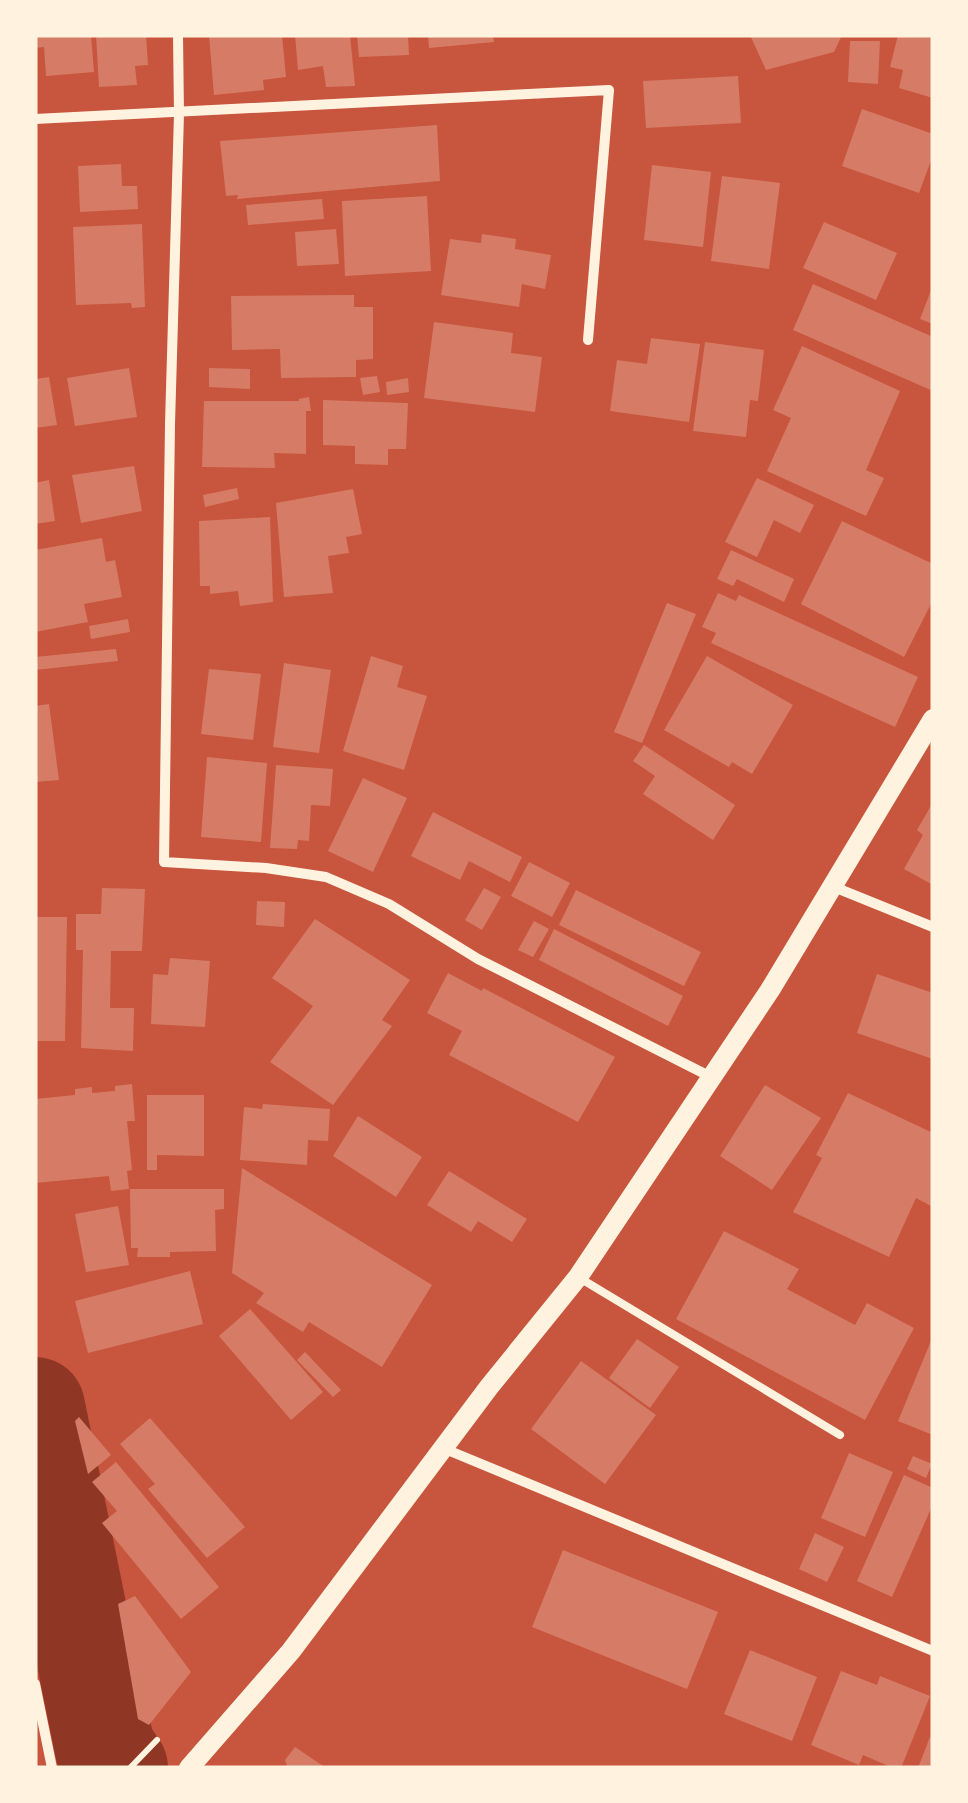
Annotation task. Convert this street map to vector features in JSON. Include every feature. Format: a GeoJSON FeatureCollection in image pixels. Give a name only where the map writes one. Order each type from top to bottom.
{"type":"FeatureCollection","features":[{"type":"Feature","properties":{"kind":"main road"},"geometry":{"type":"LineString","coordinates":[[189,1768],[291,1651],[489,1386],[578,1277],[834,888],[933,718]]}},
{"type":"Feature","properties":{"kind":"street"},"geometry":{"type":"LineString","coordinates":[[178,35],[164,862],[266,868],[326,877],[389,904],[478,959],[712,1077]]}},
{"type":"Feature","properties":{"kind":"street"},"geometry":{"type":"LineString","coordinates":[[35,119],[609,90],[588,340]]}},
{"type":"Feature","properties":{"kind":"street"},"geometry":{"type":"LineString","coordinates":[[834,888],[933,927]]}},
{"type":"Feature","properties":{"kind":"street"},"geometry":{"type":"LineString","coordinates":[[445,1449],[933,1651]]}},
{"type":"Feature","properties":{"kind":"street"},"geometry":{"type":"LineString","coordinates":[[35,1684],[52,1768]]}},
{"type":"Feature","properties":{"kind":"lane"},"geometry":{"type":"LineString","coordinates":[[578,1277],[840,1434]]}},
{"type":"Feature","properties":{"kind":"path"},"geometry":{"type":"LineString","coordinates":[[130,1768],[140,1758]]}},
{"type":"Feature","properties":{"kind":"building"},"geometry":{"type":"Polygon","coordinates":[[[35,35],[91,35],[94,72],[46,76],[44,47],[35,48],[35,35]]]}},
{"type":"Feature","properties":{"kind":"building"},"geometry":{"type":"Polygon","coordinates":[[[96,35],[146,35],[148,65],[135,66],[137,85],[99,87],[96,35]]]}},
{"type":"Feature","properties":{"kind":"building"},"geometry":{"type":"Polygon","coordinates":[[[209,35],[282,35],[286,77],[263,80],[264,90],[214,95],[209,35]]]}},
{"type":"Feature","properties":{"kind":"building"},"geometry":{"type":"Polygon","coordinates":[[[295,35],[350,35],[355,86],[326,87],[323,66],[298,70],[295,35]]]}},
{"type":"Feature","properties":{"kind":"building"},"geometry":{"type":"Polygon","coordinates":[[[357,35],[408,35],[409,55],[359,57],[357,35]]]}},
{"type":"Feature","properties":{"kind":"building"},"geometry":{"type":"Polygon","coordinates":[[[428,35],[493,35],[494,42],[429,48],[428,35]]]}},
{"type":"Feature","properties":{"kind":"building"},"geometry":{"type":"Polygon","coordinates":[[[750,35],[842,35],[834,52],[766,70],[750,35]]]}},
{"type":"Feature","properties":{"kind":"building"},"geometry":{"type":"Polygon","coordinates":[[[898,35],[933,35],[933,98],[899,88],[903,70],[890,67],[898,35]]]}},
{"type":"Feature","properties":{"kind":"building"},"geometry":{"type":"Polygon","coordinates":[[[850,41],[880,41],[878,84],[848,82],[850,41]]]}},
{"type":"Feature","properties":{"kind":"building"},"geometry":{"type":"Polygon","coordinates":[[[738,76],[741,123],[646,128],[643,81],[738,76]]]}},
{"type":"Feature","properties":{"kind":"building"},"geometry":{"type":"Polygon","coordinates":[[[862,109],[933,134],[933,155],[919,193],[842,166],[862,109]]]}},
{"type":"Feature","properties":{"kind":"building"},"geometry":{"type":"Polygon","coordinates":[[[437,125],[440,181],[237,199],[238,195],[226,196],[220,141],[437,125]]]}},
{"type":"Feature","properties":{"kind":"building"},"geometry":{"type":"Polygon","coordinates":[[[121,164],[122,186],[137,186],[138,209],[80,212],[78,166],[121,164]]]}},
{"type":"Feature","properties":{"kind":"building"},"geometry":{"type":"Polygon","coordinates":[[[652,165],[711,172],[703,247],[644,240],[652,165]]]}},
{"type":"Feature","properties":{"kind":"building"},"geometry":{"type":"Polygon","coordinates":[[[722,176],[780,183],[769,269],[711,261],[722,176]]]}},
{"type":"Feature","properties":{"kind":"building"},"geometry":{"type":"Polygon","coordinates":[[[427,196],[431,271],[345,276],[342,201],[427,196]]]}},
{"type":"Feature","properties":{"kind":"building"},"geometry":{"type":"Polygon","coordinates":[[[322,199],[324,219],[248,225],[246,205],[322,199]]]}},
{"type":"Feature","properties":{"kind":"building"},"geometry":{"type":"Polygon","coordinates":[[[824,222],[897,253],[876,300],[803,268],[824,222]]]}},
{"type":"Feature","properties":{"kind":"building"},"geometry":{"type":"Polygon","coordinates":[[[142,224],[145,307],[132,308],[131,303],[76,305],[73,227],[142,224]]]}},
{"type":"Feature","properties":{"kind":"building"},"geometry":{"type":"Polygon","coordinates":[[[336,229],[339,264],[297,266],[295,232],[336,229]]]}},
{"type":"Feature","properties":{"kind":"building"},"geometry":{"type":"Polygon","coordinates":[[[482,234],[516,239],[515,249],[551,255],[545,289],[522,284],[519,307],[441,295],[450,239],[481,243],[482,234]]]}},
{"type":"Feature","properties":{"kind":"building"},"geometry":{"type":"Polygon","coordinates":[[[813,284],[933,337],[933,391],[793,330],[813,284]]]}},
{"type":"Feature","properties":{"kind":"building"},"geometry":{"type":"Polygon","coordinates":[[[933,285],[933,324],[920,319],[933,285]]]}},
{"type":"Feature","properties":{"kind":"building"},"geometry":{"type":"Polygon","coordinates":[[[354,295],[354,307],[373,307],[373,359],[356,360],[356,377],[281,378],[280,349],[232,350],[231,296],[354,295]]]}},
{"type":"Feature","properties":{"kind":"building"},"geometry":{"type":"Polygon","coordinates":[[[434,322],[513,333],[511,353],[542,357],[535,412],[424,398],[434,322]]]}},
{"type":"Feature","properties":{"kind":"building"},"geometry":{"type":"Polygon","coordinates":[[[651,338],[700,344],[689,422],[610,411],[617,360],[647,364],[651,338]]]}},
{"type":"Feature","properties":{"kind":"building"},"geometry":{"type":"Polygon","coordinates":[[[705,342],[764,350],[758,401],[750,400],[746,437],[693,431],[705,342]]]}},
{"type":"Feature","properties":{"kind":"building"},"geometry":{"type":"Polygon","coordinates":[[[802,346],[900,391],[866,470],[884,478],[866,516],[767,471],[791,418],[773,410],[802,346]]]}},
{"type":"Feature","properties":{"kind":"building"},"geometry":{"type":"Polygon","coordinates":[[[129,368],[137,417],[75,426],[67,378],[129,368]]]}},
{"type":"Feature","properties":{"kind":"building"},"geometry":{"type":"Polygon","coordinates":[[[209,368],[250,369],[250,389],[209,387],[209,368]]]}},
{"type":"Feature","properties":{"kind":"building"},"geometry":{"type":"Polygon","coordinates":[[[377,376],[380,392],[363,395],[360,378],[377,376]]]}},
{"type":"Feature","properties":{"kind":"building"},"geometry":{"type":"Polygon","coordinates":[[[49,377],[57,425],[35,428],[35,379],[49,377]]]}},
{"type":"Feature","properties":{"kind":"building"},"geometry":{"type":"Polygon","coordinates":[[[408,378],[409,392],[387,395],[386,382],[408,378]]]}},
{"type":"Feature","properties":{"kind":"building"},"geometry":{"type":"Polygon","coordinates":[[[309,397],[306,454],[274,453],[275,468],[202,467],[204,401],[299,401],[309,397]]]}},
{"type":"Feature","properties":{"kind":"building"},"geometry":{"type":"Polygon","coordinates":[[[323,400],[408,403],[406,449],[388,449],[388,465],[355,464],[355,446],[323,445],[323,400]]]}},
{"type":"Feature","properties":{"kind":"building"},"geometry":{"type":"Polygon","coordinates":[[[134,466],[142,511],[81,523],[72,475],[134,466]]]}},
{"type":"Feature","properties":{"kind":"building"},"geometry":{"type":"Polygon","coordinates":[[[757,478],[814,505],[800,533],[774,520],[757,557],[725,542],[757,478]]]}},
{"type":"Feature","properties":{"kind":"building"},"geometry":{"type":"Polygon","coordinates":[[[49,480],[55,521],[35,524],[35,483],[49,480]]]}},
{"type":"Feature","properties":{"kind":"building"},"geometry":{"type":"Polygon","coordinates":[[[237,488],[239,499],[205,507],[203,495],[237,488]]]}},
{"type":"Feature","properties":{"kind":"building"},"geometry":{"type":"Polygon","coordinates":[[[353,489],[362,534],[346,537],[349,553],[328,556],[333,593],[284,597],[276,503],[353,489]]]}},
{"type":"Feature","properties":{"kind":"building"},"geometry":{"type":"Polygon","coordinates":[[[270,517],[273,602],[240,606],[238,591],[210,594],[210,586],[200,586],[199,521],[270,517]]]}},
{"type":"Feature","properties":{"kind":"building"},"geometry":{"type":"Polygon","coordinates":[[[842,521],[933,564],[933,600],[904,657],[801,604],[842,521]]]}},
{"type":"Feature","properties":{"kind":"building"},"geometry":{"type":"Polygon","coordinates":[[[102,538],[106,562],[115,560],[122,597],[84,604],[88,622],[35,632],[35,550],[102,538]]]}},
{"type":"Feature","properties":{"kind":"building"},"geometry":{"type":"Polygon","coordinates":[[[731,550],[794,579],[784,602],[737,579],[733,586],[717,579],[731,550]]]}},
{"type":"Feature","properties":{"kind":"building"},"geometry":{"type":"Polygon","coordinates":[[[718,593],[736,601],[739,595],[918,677],[895,727],[711,643],[716,633],[702,627],[718,593]]]}},
{"type":"Feature","properties":{"kind":"building"},"geometry":{"type":"Polygon","coordinates":[[[667,603],[696,614],[642,743],[614,732],[667,603]]]}},
{"type":"Feature","properties":{"kind":"building"},"geometry":{"type":"Polygon","coordinates":[[[128,619],[130,632],[91,639],[89,626],[128,619]]]}},
{"type":"Feature","properties":{"kind":"building"},"geometry":{"type":"Polygon","coordinates":[[[116,649],[118,661],[35,670],[35,657],[116,649]]]}},
{"type":"Feature","properties":{"kind":"building"},"geometry":{"type":"Polygon","coordinates":[[[371,656],[403,666],[397,687],[427,696],[404,770],[343,751],[371,656]]]}},
{"type":"Feature","properties":{"kind":"building"},"geometry":{"type":"Polygon","coordinates":[[[707,656],[793,705],[752,774],[732,762],[729,767],[664,730],[707,656]]]}},
{"type":"Feature","properties":{"kind":"building"},"geometry":{"type":"Polygon","coordinates":[[[284,663],[331,670],[319,753],[273,747],[284,663]]]}},
{"type":"Feature","properties":{"kind":"building"},"geometry":{"type":"Polygon","coordinates":[[[209,669],[261,674],[253,740],[201,734],[209,669]]]}},
{"type":"Feature","properties":{"kind":"building"},"geometry":{"type":"Polygon","coordinates":[[[49,704],[59,780],[35,782],[35,706],[49,704]]]}},
{"type":"Feature","properties":{"kind":"building"},"geometry":{"type":"Polygon","coordinates":[[[644,745],[735,805],[713,840],[643,794],[655,776],[633,761],[644,745]]]}},
{"type":"Feature","properties":{"kind":"building"},"geometry":{"type":"Polygon","coordinates":[[[207,757],[267,763],[261,842],[201,837],[207,757]]]}},
{"type":"Feature","properties":{"kind":"building"},"geometry":{"type":"Polygon","coordinates":[[[276,765],[333,769],[330,806],[311,805],[309,841],[298,840],[297,849],[270,848],[276,765]]]}},
{"type":"Feature","properties":{"kind":"building"},"geometry":{"type":"Polygon","coordinates":[[[363,778],[407,798],[373,872],[328,851],[363,778]]]}},
{"type":"Feature","properties":{"kind":"building"},"geometry":{"type":"Polygon","coordinates":[[[933,802],[933,885],[904,869],[923,835],[917,830],[933,802]]]}},
{"type":"Feature","properties":{"kind":"building"},"geometry":{"type":"Polygon","coordinates":[[[433,812],[522,857],[510,882],[469,861],[460,880],[411,856],[433,812]]]}},
{"type":"Feature","properties":{"kind":"building"},"geometry":{"type":"Polygon","coordinates":[[[529,862],[570,883],[552,917],[511,896],[529,862]]]}},
{"type":"Feature","properties":{"kind":"building"},"geometry":{"type":"Polygon","coordinates":[[[102,888],[145,889],[142,951],[111,951],[110,1008],[134,1008],[133,1051],[81,1048],[83,950],[76,950],[76,914],[101,914],[102,888]]]}},
{"type":"Feature","properties":{"kind":"building"},"geometry":{"type":"Polygon","coordinates":[[[484,888],[501,897],[482,930],[465,920],[484,888]]]}},
{"type":"Feature","properties":{"kind":"building"},"geometry":{"type":"Polygon","coordinates":[[[576,890],[701,952],[684,986],[559,925],[576,890]]]}},
{"type":"Feature","properties":{"kind":"building"},"geometry":{"type":"Polygon","coordinates":[[[257,901],[285,902],[284,927],[256,925],[257,901]]]}},
{"type":"Feature","properties":{"kind":"building"},"geometry":{"type":"Polygon","coordinates":[[[35,917],[67,917],[65,1041],[35,1041],[35,917]]]}},
{"type":"Feature","properties":{"kind":"building"},"geometry":{"type":"Polygon","coordinates":[[[315,919],[410,980],[382,1020],[392,1026],[333,1105],[270,1062],[313,1006],[272,978],[315,919]]]}},
{"type":"Feature","properties":{"kind":"building"},"geometry":{"type":"Polygon","coordinates":[[[534,921],[549,929],[533,957],[518,950],[534,921]]]}},
{"type":"Feature","properties":{"kind":"building"},"geometry":{"type":"Polygon","coordinates":[[[554,929],[683,996],[668,1026],[539,960],[554,929]]]}},
{"type":"Feature","properties":{"kind":"building"},"geometry":{"type":"Polygon","coordinates":[[[170,958],[210,961],[205,1027],[151,1024],[153,974],[168,975],[170,958]]]}},
{"type":"Feature","properties":{"kind":"building"},"geometry":{"type":"Polygon","coordinates":[[[448,973],[615,1057],[578,1122],[449,1055],[462,1031],[427,1013],[448,973]]]}},
{"type":"Feature","properties":{"kind":"building"},"geometry":{"type":"Polygon","coordinates":[[[877,974],[933,993],[933,1059],[857,1033],[877,974]]]}},
{"type":"Feature","properties":{"kind":"building"},"geometry":{"type":"Polygon","coordinates":[[[132,1084],[135,1121],[127,1121],[132,1170],[127,1171],[129,1189],[111,1191],[109,1176],[35,1183],[35,1099],[75,1095],[75,1089],[92,1087],[92,1093],[115,1091],[115,1086],[132,1084]]]}},
{"type":"Feature","properties":{"kind":"building"},"geometry":{"type":"Polygon","coordinates":[[[765,1085],[821,1118],[772,1190],[720,1156],[765,1085]]]}},
{"type":"Feature","properties":{"kind":"building"},"geometry":{"type":"Polygon","coordinates":[[[848,1093],[933,1133],[933,1203],[931,1206],[916,1198],[889,1257],[793,1212],[822,1158],[816,1155],[848,1093]]]}},
{"type":"Feature","properties":{"kind":"building"},"geometry":{"type":"Polygon","coordinates":[[[147,1095],[204,1095],[204,1156],[157,1155],[157,1170],[147,1170],[147,1095]]]}},
{"type":"Feature","properties":{"kind":"building"},"geometry":{"type":"Polygon","coordinates":[[[263,1104],[330,1109],[328,1141],[308,1140],[307,1165],[240,1160],[244,1107],[262,1109],[263,1104]]]}},
{"type":"Feature","properties":{"kind":"building"},"geometry":{"type":"Polygon","coordinates":[[[358,1116],[422,1157],[396,1197],[333,1156],[358,1116]]]}},
{"type":"Feature","properties":{"kind":"building"},"geometry":{"type":"Polygon","coordinates":[[[242,1168],[432,1285],[382,1367],[309,1322],[303,1332],[256,1303],[264,1293],[232,1273],[242,1168]]]}},
{"type":"Feature","properties":{"kind":"building"},"geometry":{"type":"Polygon","coordinates":[[[449,1171],[527,1219],[512,1242],[478,1221],[471,1232],[427,1205],[449,1171]]]}},
{"type":"Feature","properties":{"kind":"building"},"geometry":{"type":"Polygon","coordinates":[[[130,1189],[224,1189],[224,1209],[215,1210],[216,1251],[137,1257],[138,1248],[131,1248],[130,1189]]]}},
{"type":"Feature","properties":{"kind":"building"},"geometry":{"type":"Polygon","coordinates":[[[118,1206],[129,1265],[86,1272],[75,1214],[118,1206]]]}},
{"type":"Feature","properties":{"kind":"building"},"geometry":{"type":"Polygon","coordinates":[[[724,1231],[799,1269],[787,1289],[855,1325],[867,1303],[914,1328],[865,1420],[676,1319],[724,1231]]]}},
{"type":"Feature","properties":{"kind":"building"},"geometry":{"type":"Polygon","coordinates":[[[190,1271],[203,1324],[88,1353],[75,1301],[190,1271]]]}},
{"type":"Feature","properties":{"kind":"building"},"geometry":{"type":"Polygon","coordinates":[[[250,1309],[323,1392],[291,1420],[219,1336],[250,1309]]]}},
{"type":"Feature","properties":{"kind":"building"},"geometry":{"type":"Polygon","coordinates":[[[933,1336],[933,1435],[898,1421],[933,1336]]]}},
{"type":"Feature","properties":{"kind":"building"},"geometry":{"type":"Polygon","coordinates":[[[637,1339],[679,1367],[650,1408],[609,1378],[637,1339]]]}},
{"type":"Feature","properties":{"kind":"building"},"geometry":{"type":"Polygon","coordinates":[[[305,1352],[341,1390],[333,1397],[297,1360],[305,1352]]]}},
{"type":"Feature","properties":{"kind":"building"},"geometry":{"type":"Polygon","coordinates":[[[581,1361],[656,1415],[605,1484],[531,1429],[581,1361]]]}},
{"type":"Feature","properties":{"kind":"building"},"geometry":{"type":"Polygon","coordinates":[[[79,1417],[111,1455],[88,1474],[75,1421],[79,1417]]]}},
{"type":"Feature","properties":{"kind":"building"},"geometry":{"type":"Polygon","coordinates":[[[150,1418],[245,1527],[207,1558],[148,1489],[155,1484],[120,1444],[150,1418]]]}},
{"type":"Feature","properties":{"kind":"building"},"geometry":{"type":"Polygon","coordinates":[[[849,1453],[893,1472],[865,1537],[821,1518],[849,1453]]]}},
{"type":"Feature","properties":{"kind":"building"},"geometry":{"type":"Polygon","coordinates":[[[913,1456],[932,1464],[926,1478],[907,1469],[913,1456]]]}},
{"type":"Feature","properties":{"kind":"building"},"geometry":{"type":"Polygon","coordinates":[[[116,1462],[219,1587],[181,1619],[102,1523],[117,1511],[92,1482],[116,1462]]]}},
{"type":"Feature","properties":{"kind":"building"},"geometry":{"type":"Polygon","coordinates":[[[904,1475],[933,1488],[933,1504],[892,1597],[857,1581],[904,1475]]]}},
{"type":"Feature","properties":{"kind":"building"},"geometry":{"type":"Polygon","coordinates":[[[815,1533],[844,1547],[827,1582],[799,1569],[815,1533]]]}},
{"type":"Feature","properties":{"kind":"building"},"geometry":{"type":"Polygon","coordinates":[[[563,1550],[718,1612],[687,1689],[532,1627],[563,1550]]]}},
{"type":"Feature","properties":{"kind":"building"},"geometry":{"type":"Polygon","coordinates":[[[135,1596],[191,1672],[149,1725],[138,1719],[118,1604],[135,1596]]]}},
{"type":"Feature","properties":{"kind":"building"},"geometry":{"type":"Polygon","coordinates":[[[750,1650],[817,1677],[792,1741],[724,1714],[750,1650]]]}},
{"type":"Feature","properties":{"kind":"building"},"geometry":{"type":"Polygon","coordinates":[[[841,1671],[877,1685],[880,1676],[930,1696],[901,1768],[863,1755],[859,1765],[811,1745],[841,1671]]]}},
{"type":"Feature","properties":{"kind":"building"},"geometry":{"type":"Polygon","coordinates":[[[933,1729],[933,1768],[918,1768],[933,1729]]]}},
{"type":"Feature","properties":{"kind":"building"},"geometry":{"type":"Polygon","coordinates":[[[295,1747],[326,1768],[288,1768],[285,1760],[295,1747]]]}},
{"type":"Feature","properties":{"kind":"waterway"},"geometry":{"type":"LineString","coordinates":[[35,1407],[105,1749],[118,1768]]}}]}
